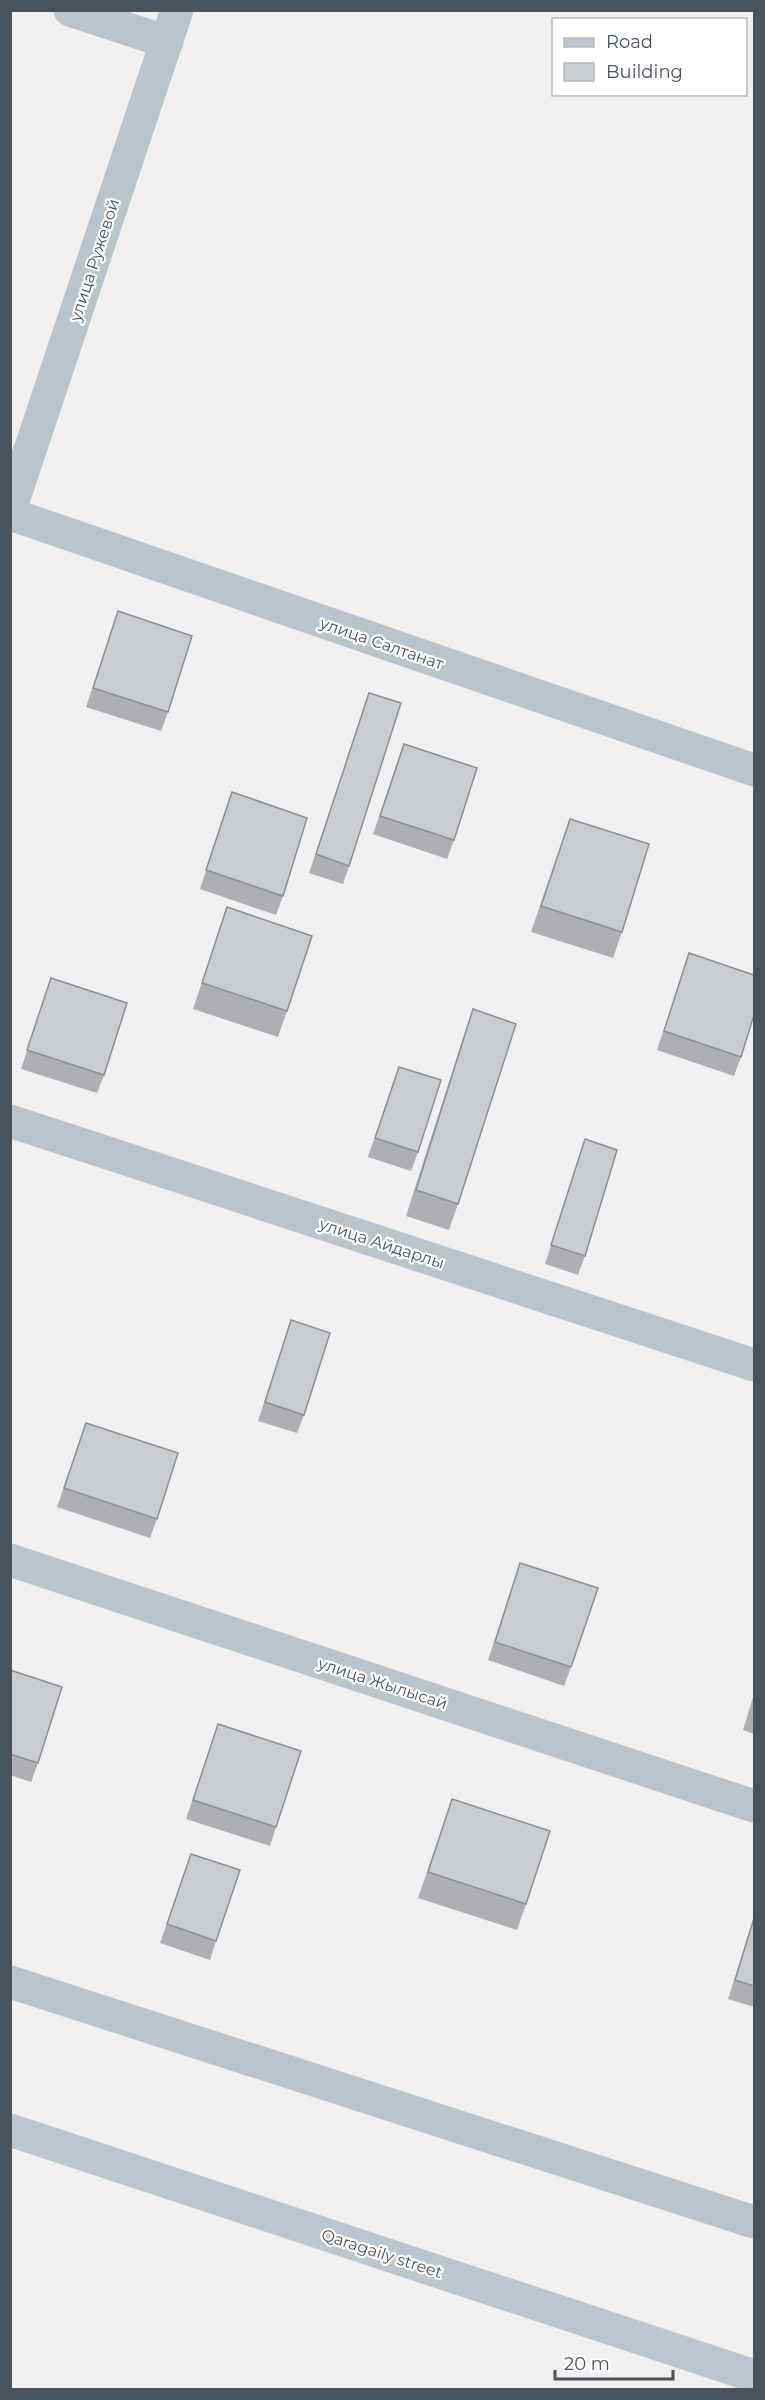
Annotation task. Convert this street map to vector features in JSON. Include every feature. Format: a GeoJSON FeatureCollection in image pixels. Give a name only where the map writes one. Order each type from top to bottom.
{"type":"FeatureCollection","features":[{"type":"Feature","properties":{"kind":"street"},"geometry":{"type":"LineString","coordinates":[[70,10],[167,42]]}},
{"type":"Feature","properties":{"kind":"street","name":"улица Ружевой"},"geometry":{"type":"LineString","coordinates":[[10,512],[177,10]]}},
{"type":"Feature","properties":{"kind":"street","name":"улица Салтанат"},"geometry":{"type":"LineString","coordinates":[[10,512],[754,770]]}},
{"type":"Feature","properties":{"kind":"street","name":"улица Айдарлы"},"geometry":{"type":"LineString","coordinates":[[10,1121],[754,1365]]}},
{"type":"Feature","properties":{"kind":"street","name":"улица Жылысай"},"geometry":{"type":"LineString","coordinates":[[10,1560],[754,1806]]}},
{"type":"Feature","properties":{"kind":"street"},"geometry":{"type":"LineString","coordinates":[[10,1982],[754,2222]]}},
{"type":"Feature","properties":{"kind":"street","name":"Qaragaily street"},"geometry":{"type":"LineString","coordinates":[[10,2130],[754,2376]]}},
{"type":"Feature","properties":{"kind":"building"},"geometry":{"type":"Polygon","coordinates":[[[118,611],[192,636],[168,712],[93,688],[118,611]]]}},
{"type":"Feature","properties":{"kind":"building"},"geometry":{"type":"Polygon","coordinates":[[[369,693],[401,703],[349,866],[316,854],[369,693]]]}},
{"type":"Feature","properties":{"kind":"building"},"geometry":{"type":"Polygon","coordinates":[[[404,744],[477,768],[454,840],[380,816],[404,744]]]}},
{"type":"Feature","properties":{"kind":"building"},"geometry":{"type":"Polygon","coordinates":[[[232,792],[307,818],[283,896],[206,870],[232,792]]]}},
{"type":"Feature","properties":{"kind":"building"},"geometry":{"type":"Polygon","coordinates":[[[570,819],[649,844],[622,932],[541,906],[570,819]]]}},
{"type":"Feature","properties":{"kind":"building"},"geometry":{"type":"Polygon","coordinates":[[[227,907],[312,936],[287,1011],[202,983],[227,907]]]}},
{"type":"Feature","properties":{"kind":"building"},"geometry":{"type":"Polygon","coordinates":[[[689,953],[754,975],[754,1015],[741,1057],[664,1031],[689,953]]]}},
{"type":"Feature","properties":{"kind":"building"},"geometry":{"type":"Polygon","coordinates":[[[51,978],[127,1003],[104,1075],[27,1050],[51,978]]]}},
{"type":"Feature","properties":{"kind":"building"},"geometry":{"type":"Polygon","coordinates":[[[473,1009],[516,1024],[458,1204],[416,1190],[473,1009]]]}},
{"type":"Feature","properties":{"kind":"building"},"geometry":{"type":"Polygon","coordinates":[[[399,1067],[441,1080],[418,1152],[375,1138],[399,1067]]]}},
{"type":"Feature","properties":{"kind":"building"},"geometry":{"type":"Polygon","coordinates":[[[585,1139],[617,1150],[585,1256],[551,1245],[585,1139]]]}},
{"type":"Feature","properties":{"kind":"building"},"geometry":{"type":"Polygon","coordinates":[[[291,1320],[330,1333],[304,1415],[265,1402],[291,1320]]]}},
{"type":"Feature","properties":{"kind":"building"},"geometry":{"type":"Polygon","coordinates":[[[86,1423],[178,1453],[157,1519],[64,1488],[86,1423]]]}},
{"type":"Feature","properties":{"kind":"building"},"geometry":{"type":"Polygon","coordinates":[[[520,1563],[598,1588],[571,1667],[495,1642],[520,1563]]]}},
{"type":"Feature","properties":{"kind":"building"},"geometry":{"type":"Polygon","coordinates":[[[10,1670],[62,1687],[38,1763],[10,1754],[10,1670]]]}},
{"type":"Feature","properties":{"kind":"building"},"geometry":{"type":"Polygon","coordinates":[[[218,1724],[301,1751],[276,1827],[193,1800],[218,1724]]]}},
{"type":"Feature","properties":{"kind":"building"},"geometry":{"type":"Polygon","coordinates":[[[452,1799],[550,1831],[526,1904],[428,1872],[452,1799]]]}},
{"type":"Feature","properties":{"kind":"building"},"geometry":{"type":"Polygon","coordinates":[[[191,1854],[240,1870],[216,1941],[167,1924],[191,1854]]]}},
{"type":"Feature","properties":{"kind":"building"},"geometry":{"type":"Polygon","coordinates":[[[754,1918],[754,1986],[735,1980],[754,1918]]]}}]}
